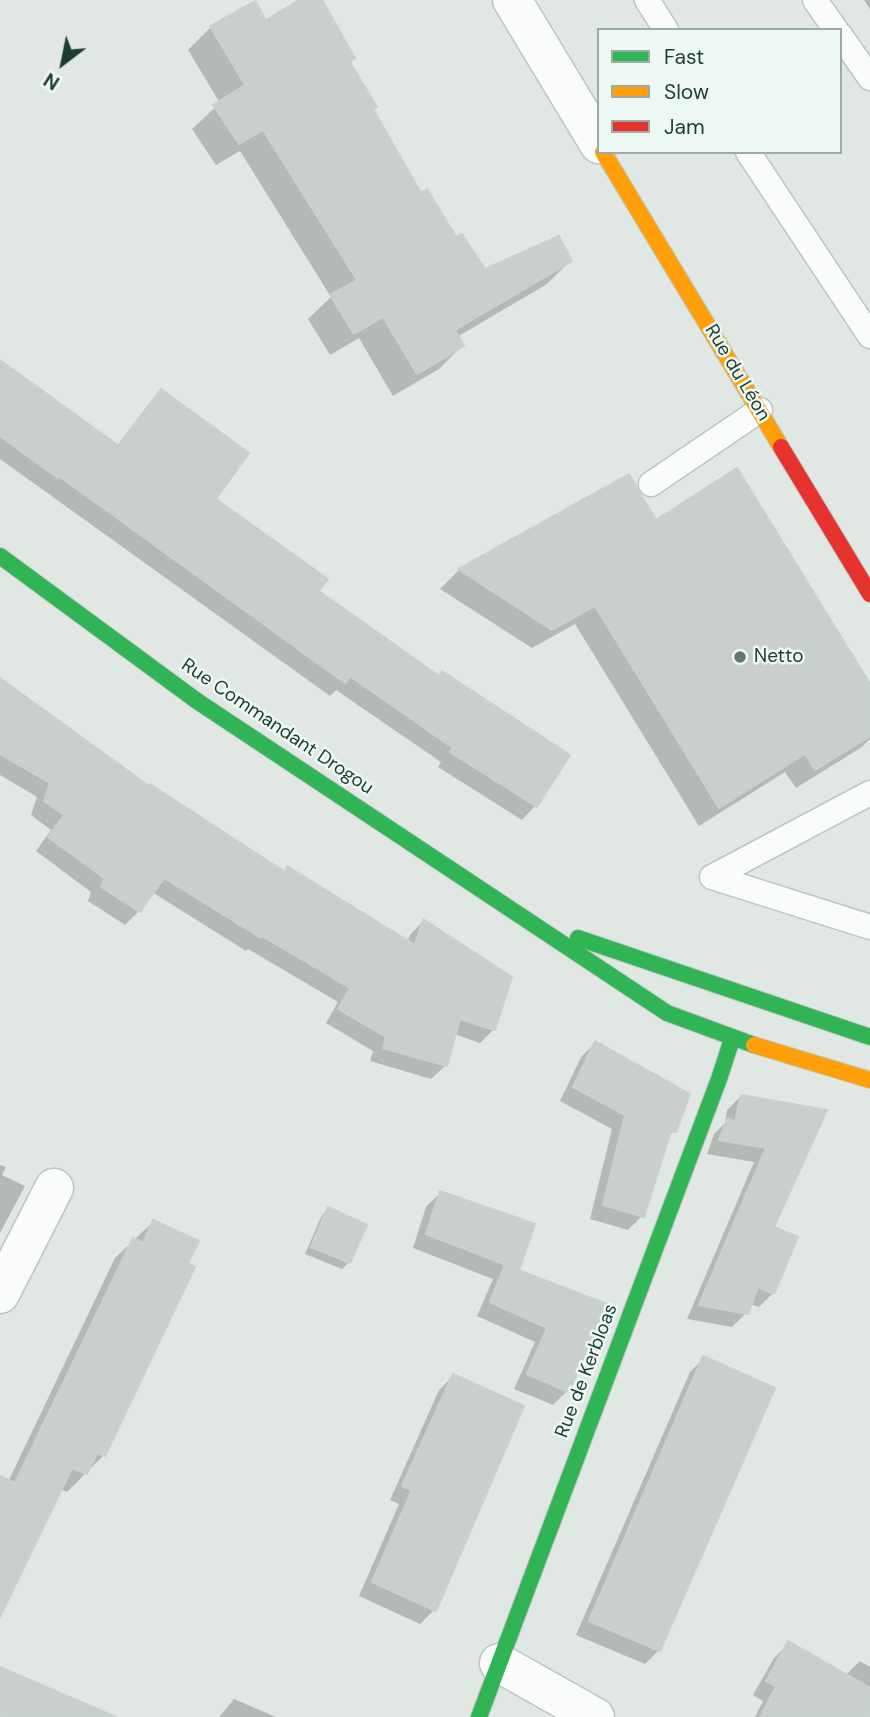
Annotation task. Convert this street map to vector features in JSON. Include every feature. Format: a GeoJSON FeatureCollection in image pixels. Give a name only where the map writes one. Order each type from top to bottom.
{"type":"FeatureCollection","features":[{"type":"Feature","properties":{"kind":"street"},"geometry":{"type":"LineString","coordinates":[[512,0],[597,141]]}},
{"type":"Feature","properties":{"kind":"street","name":"Rue du Léon"},"geometry":{"type":"LineString","coordinates":[[604,154],[870,594]]}},
{"type":"Feature","properties":{"kind":"street","name":"Rue Commandant Drogou"},"geometry":{"type":"LineString","coordinates":[[0,556],[197,701],[667,1013],[732,1039],[870,1080]]}},
{"type":"Feature","properties":{"kind":"street","name":"Rue Commandant Drogou"},"geometry":{"type":"LineString","coordinates":[[536,924],[870,1037]]}},
{"type":"Feature","properties":{"kind":"street","name":"Rue de Kerbloas"},"geometry":{"type":"LineString","coordinates":[[479,1717],[732,1039]]}},
{"type":"Feature","properties":{"kind":"street"},"geometry":{"type":"LineString","coordinates":[[0,1294],[54,1188]]}},
{"type":"Feature","properties":{"kind":"street"},"geometry":{"type":"LineString","coordinates":[[499,1664],[595,1717]]}},
{"type":"Feature","properties":{"kind":"lane"},"geometry":{"type":"LineString","coordinates":[[647,0],[665,28]]}},
{"type":"Feature","properties":{"kind":"lane"},"geometry":{"type":"LineString","coordinates":[[816,0],[835,28]]}},
{"type":"Feature","properties":{"kind":"lane"},"geometry":{"type":"LineString","coordinates":[[842,39],[870,78]]}},
{"type":"Feature","properties":{"kind":"lane"},"geometry":{"type":"LineString","coordinates":[[749,154],[870,336]]}},
{"type":"Feature","properties":{"kind":"lane"},"geometry":{"type":"LineString","coordinates":[[651,484],[760,411]]}},
{"type":"Feature","properties":{"kind":"lane"},"geometry":{"type":"LineString","coordinates":[[870,793],[712,877],[870,927]]}},
{"type":"Feature","properties":{"kind":"building"},"geometry":{"type":"Polygon","coordinates":[[[299,0],[322,0],[355,58],[350,62],[377,107],[373,109],[421,193],[427,189],[456,237],[462,234],[485,269],[559,236],[572,261],[455,330],[464,346],[417,374],[383,317],[354,334],[330,295],[357,280],[263,130],[239,144],[213,105],[245,85],[210,26],[255,1],[266,20],[299,0]]]}},
{"type":"Feature","properties":{"kind":"building"},"geometry":{"type":"Polygon","coordinates":[[[0,360],[119,446],[161,389],[249,453],[216,499],[328,579],[319,591],[439,676],[442,671],[570,755],[537,807],[450,752],[453,748],[350,676],[345,683],[0,436],[0,360]]]}},
{"type":"Feature","properties":{"kind":"building","name":"Netto"},"geometry":{"type":"Polygon","coordinates":[[[737,468],[870,684],[870,736],[815,770],[805,754],[719,808],[595,606],[552,630],[458,569],[629,474],[656,520],[737,468]]]}},
{"type":"Feature","properties":{"kind":"building"},"geometry":{"type":"Polygon","coordinates":[[[0,678],[149,786],[150,784],[285,872],[287,866],[415,945],[423,919],[512,977],[495,1030],[460,1019],[447,1066],[383,1048],[386,1037],[338,1009],[350,988],[262,936],[261,938],[164,878],[140,912],[101,887],[104,878],[48,837],[64,815],[44,801],[50,783],[0,754],[0,678]]]}},
{"type":"Feature","properties":{"kind":"building"},"geometry":{"type":"Polygon","coordinates":[[[595,1041],[690,1094],[676,1132],[671,1131],[644,1217],[603,1205],[625,1115],[573,1087],[595,1041]]]}},
{"type":"Feature","properties":{"kind":"building"},"geometry":{"type":"Polygon","coordinates":[[[741,1095],[827,1110],[774,1227],[798,1237],[774,1294],[758,1287],[748,1314],[699,1305],[766,1148],[719,1140],[728,1118],[735,1122],[741,1095]]]}},
{"type":"Feature","properties":{"kind":"building"},"geometry":{"type":"Polygon","coordinates":[[[440,1191],[535,1224],[519,1270],[426,1234],[440,1191]]]}},
{"type":"Feature","properties":{"kind":"building"},"geometry":{"type":"Polygon","coordinates":[[[328,1207],[367,1225],[350,1263],[311,1247],[328,1207]]]}},
{"type":"Feature","properties":{"kind":"building"},"geometry":{"type":"Polygon","coordinates":[[[153,1220],[199,1241],[188,1263],[195,1267],[105,1456],[97,1453],[87,1474],[72,1468],[0,1617],[0,1476],[15,1483],[133,1238],[143,1243],[153,1220]]]}},
{"type":"Feature","properties":{"kind":"building"},"geometry":{"type":"Polygon","coordinates":[[[505,1265],[607,1304],[569,1392],[527,1374],[547,1328],[490,1302],[505,1265]]]}},
{"type":"Feature","properties":{"kind":"building"},"geometry":{"type":"Polygon","coordinates":[[[703,1356],[775,1388],[660,1651],[589,1621],[703,1356]]]}},
{"type":"Feature","properties":{"kind":"building"},"geometry":{"type":"Polygon","coordinates":[[[453,1374],[524,1406],[436,1611],[372,1582],[412,1490],[402,1486],[453,1374]]]}},
{"type":"Feature","properties":{"kind":"building"},"geometry":{"type":"Polygon","coordinates":[[[788,1641],[870,1688],[870,1717],[760,1717],[776,1687],[766,1681],[788,1641]]]}},
{"type":"Feature","properties":{"kind":"building"},"geometry":{"type":"Polygon","coordinates":[[[0,1667],[116,1717],[0,1717],[0,1667]]]}},
{"type":"Feature","properties":{"kind":"traffic: fast"},"geometry":{"type":"LineString","coordinates":[[0,556],[197,701],[667,1013],[754,1045]]}},
{"type":"Feature","properties":{"kind":"traffic: fast"},"geometry":{"type":"LineString","coordinates":[[578,938],[870,1037]]}},
{"type":"Feature","properties":{"kind":"traffic: fast"},"geometry":{"type":"LineString","coordinates":[[479,1717],[732,1039]]}},
{"type":"Feature","properties":{"kind":"traffic: slow"},"geometry":{"type":"LineString","coordinates":[[604,154],[781,447]]}},
{"type":"Feature","properties":{"kind":"traffic: slow"},"geometry":{"type":"LineString","coordinates":[[754,1045],[870,1080]]}},
{"type":"Feature","properties":{"kind":"traffic: jam"},"geometry":{"type":"LineString","coordinates":[[781,447],[870,594]]}},
{"type":"Feature","properties":{"kind":"place","name":"Netto"},"geometry":{"type":"Point","coordinates":[740,657]}}]}
